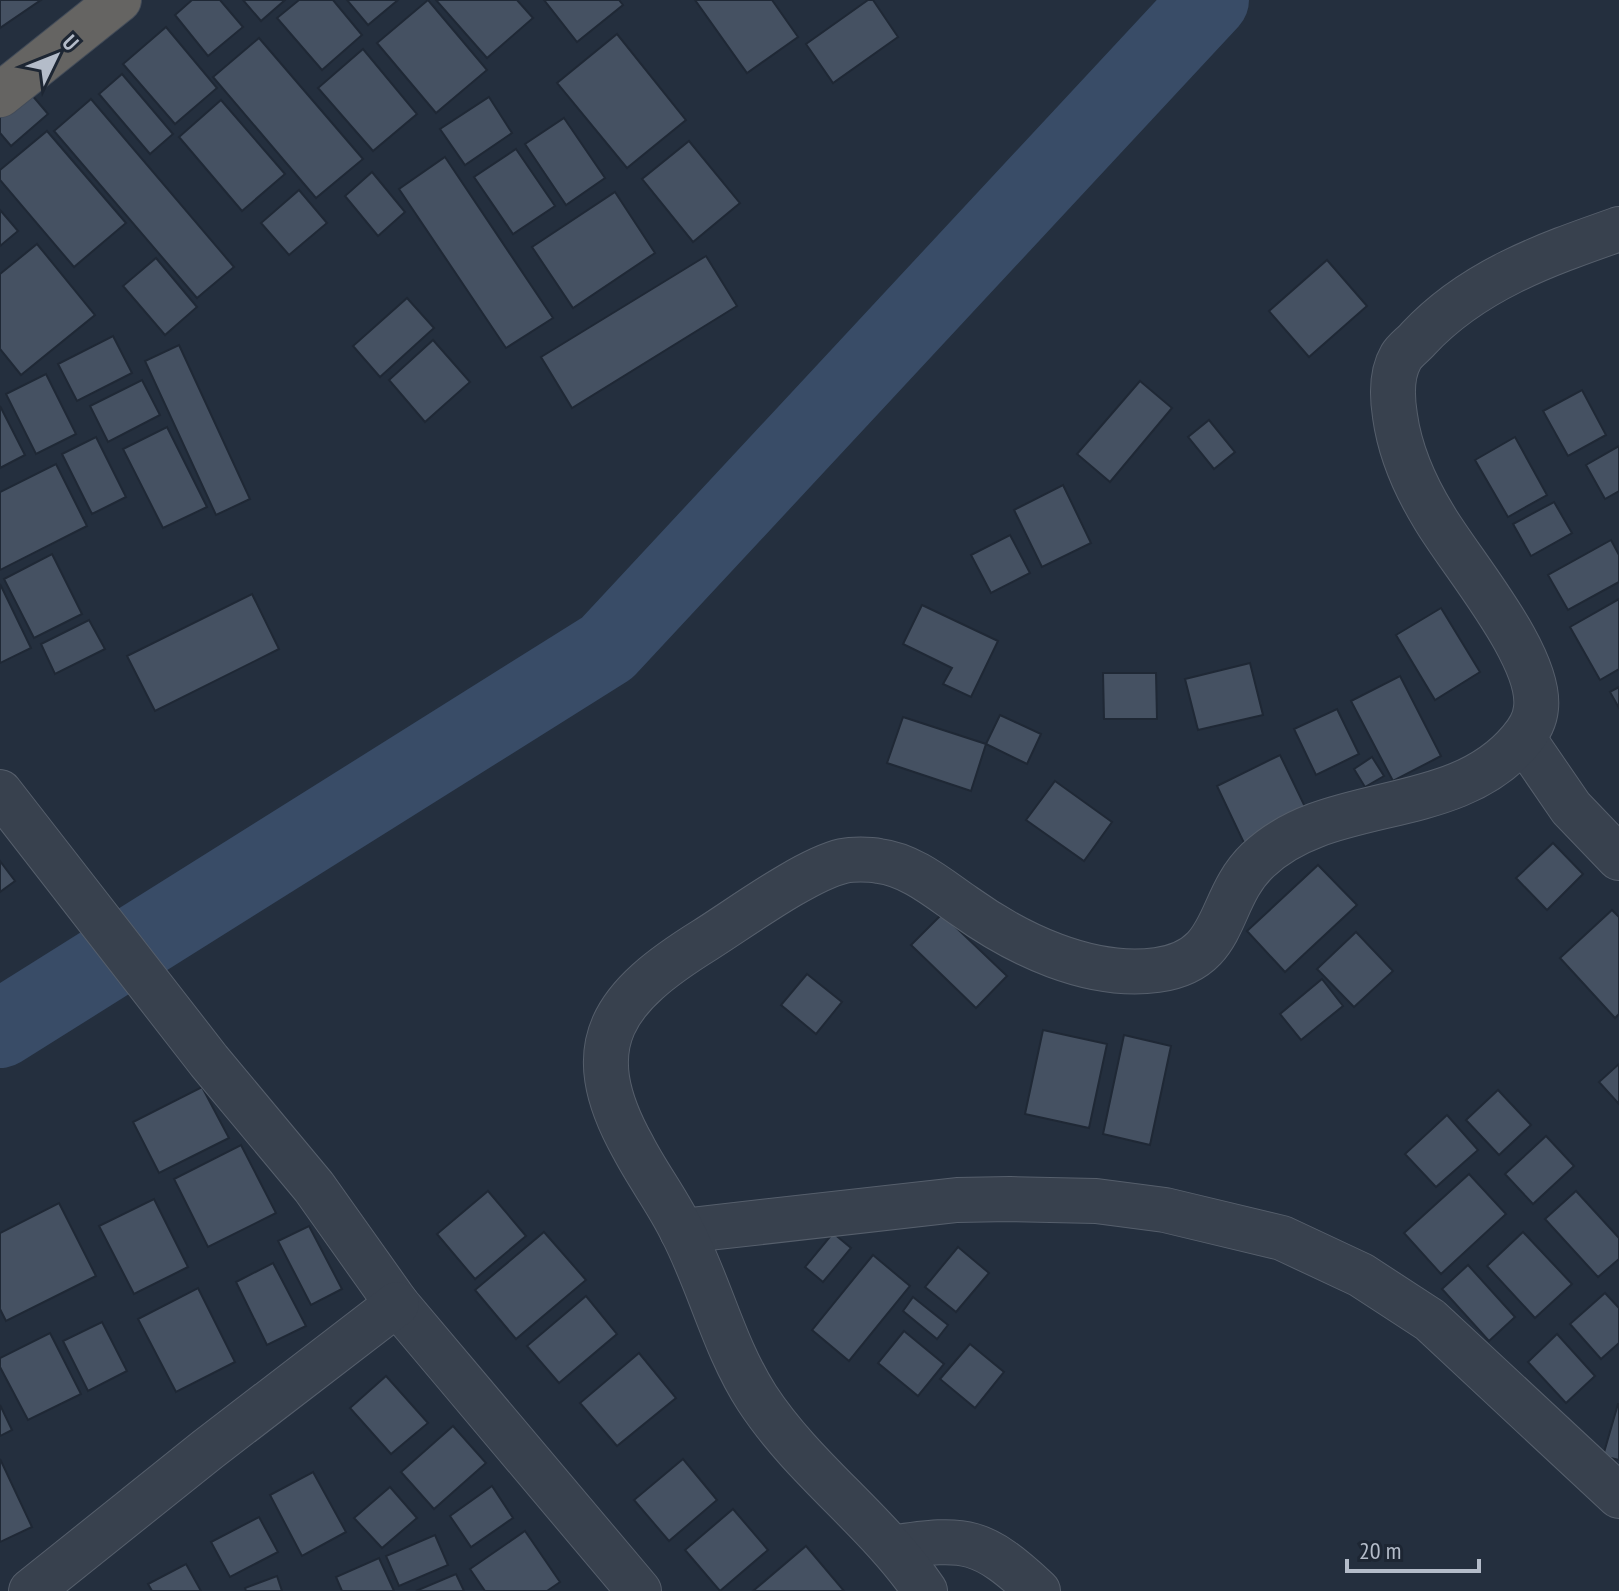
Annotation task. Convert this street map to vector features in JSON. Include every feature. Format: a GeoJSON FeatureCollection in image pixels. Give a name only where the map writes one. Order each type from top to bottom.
{"type":"FeatureCollection","features":[{"type":"Feature","properties":{"kind":"highway"},"geometry":{"type":"LineString","coordinates":[[0,95],[119,0]]}},
{"type":"Feature","properties":{"kind":"street"},"geometry":{"type":"LineString","coordinates":[[925,1591],[892,1548],[787,1436],[756,1398],[682,1231],[632,1146],[616,1112],[605,1052],[612,1022],[635,992],[671,961],[809,876],[844,860],[883,861],[923,877],[1010,937],[1051,955],[1107,969],[1154,971],[1183,963],[1205,949],[1223,923],[1232,894],[1252,866],[1275,845],[1301,832],[1433,794],[1466,781],[1500,762],[1523,738],[1532,723],[1537,704],[1528,670],[1512,634],[1435,520],[1409,471],[1396,427],[1391,394],[1400,358],[1431,325],[1485,284],[1548,254],[1619,229]]}},
{"type":"Feature","properties":{"kind":"street"},"geometry":{"type":"LineString","coordinates":[[1523,738],[1571,808],[1619,858]]}},
{"type":"Feature","properties":{"kind":"street"},"geometry":{"type":"LineString","coordinates":[[0,792],[209,1061],[314,1187],[397,1304],[639,1591]]}},
{"type":"Feature","properties":{"kind":"street"},"geometry":{"type":"LineString","coordinates":[[682,1231],[957,1200],[1010,1199],[1096,1201],[1165,1210],[1282,1238],[1361,1275],[1430,1320],[1619,1496]]}},
{"type":"Feature","properties":{"kind":"street"},"geometry":{"type":"LineString","coordinates":[[31,1591],[397,1304]]}},
{"type":"Feature","properties":{"kind":"street"},"geometry":{"type":"LineString","coordinates":[[892,1548],[961,1541],[989,1551],[1038,1591]]}},
{"type":"Feature","properties":{"kind":"building"},"geometry":{"type":"Polygon","coordinates":[[[0,0],[41,0],[0,28],[0,0]]]}},
{"type":"Feature","properties":{"kind":"building"},"geometry":{"type":"Polygon","coordinates":[[[192,0],[220,0],[243,27],[208,56],[175,15],[192,0]]]}},
{"type":"Feature","properties":{"kind":"building"},"geometry":{"type":"Polygon","coordinates":[[[243,0],[285,0],[261,21],[243,0]]]}},
{"type":"Feature","properties":{"kind":"building"},"geometry":{"type":"Polygon","coordinates":[[[299,0],[333,0],[362,35],[322,70],[277,18],[299,0]]]}},
{"type":"Feature","properties":{"kind":"building"},"geometry":{"type":"Polygon","coordinates":[[[347,0],[398,0],[368,25],[347,0]]]}},
{"type":"Feature","properties":{"kind":"building"},"geometry":{"type":"Polygon","coordinates":[[[428,0],[487,70],[436,113],[377,43],[428,0]]]}},
{"type":"Feature","properties":{"kind":"building"},"geometry":{"type":"Polygon","coordinates":[[[436,0],[517,0],[533,18],[487,58],[436,0]]]}},
{"type":"Feature","properties":{"kind":"building"},"geometry":{"type":"Polygon","coordinates":[[[544,0],[619,0],[623,5],[577,42],[544,0]]]}},
{"type":"Feature","properties":{"kind":"building"},"geometry":{"type":"Polygon","coordinates":[[[695,0],[772,0],[798,37],[747,73],[695,0]]]}},
{"type":"Feature","properties":{"kind":"building"},"geometry":{"type":"Polygon","coordinates":[[[868,0],[873,0],[898,37],[833,83],[806,44],[868,0]]]}},
{"type":"Feature","properties":{"kind":"building"},"geometry":{"type":"Polygon","coordinates":[[[166,27],[217,88],[175,124],[123,64],[166,27]]]}},
{"type":"Feature","properties":{"kind":"building"},"geometry":{"type":"Polygon","coordinates":[[[617,34],[686,120],[627,168],[557,83],[617,34]]]}},
{"type":"Feature","properties":{"kind":"building"},"geometry":{"type":"Polygon","coordinates":[[[259,38],[363,159],[316,198],[213,77],[259,38]]]}},
{"type":"Feature","properties":{"kind":"building"},"geometry":{"type":"Polygon","coordinates":[[[363,49],[417,114],[373,151],[318,88],[363,49]]]}},
{"type":"Feature","properties":{"kind":"building"},"geometry":{"type":"Polygon","coordinates":[[[122,74],[173,134],[150,154],[99,94],[122,74]]]}},
{"type":"Feature","properties":{"kind":"building"},"geometry":{"type":"Polygon","coordinates":[[[26,88],[48,114],[11,146],[0,133],[0,110],[26,88]]]}},
{"type":"Feature","properties":{"kind":"building"},"geometry":{"type":"Polygon","coordinates":[[[489,97],[512,133],[465,165],[440,129],[489,97]]]}},
{"type":"Feature","properties":{"kind":"building"},"geometry":{"type":"Polygon","coordinates":[[[91,99],[234,267],[197,298],[54,131],[91,99]]]}},
{"type":"Feature","properties":{"kind":"building"},"geometry":{"type":"Polygon","coordinates":[[[221,100],[285,174],[242,211],[179,137],[221,100]]]}},
{"type":"Feature","properties":{"kind":"building"},"geometry":{"type":"Polygon","coordinates":[[[564,118],[605,178],[566,205],[525,144],[564,118]]]}},
{"type":"Feature","properties":{"kind":"building"},"geometry":{"type":"Polygon","coordinates":[[[47,131],[126,223],[74,267],[0,180],[0,170],[47,131]]]}},
{"type":"Feature","properties":{"kind":"building"},"geometry":{"type":"Polygon","coordinates":[[[689,141],[740,203],[693,242],[642,179],[689,141]]]}},
{"type":"Feature","properties":{"kind":"building"},"geometry":{"type":"Polygon","coordinates":[[[516,149],[555,206],[513,234],[474,177],[516,149]]]}},
{"type":"Feature","properties":{"kind":"building"},"geometry":{"type":"Polygon","coordinates":[[[445,157],[553,318],[506,348],[399,189],[445,157]]]}},
{"type":"Feature","properties":{"kind":"building"},"geometry":{"type":"Polygon","coordinates":[[[372,172],[405,212],[378,236],[345,196],[372,172]]]}},
{"type":"Feature","properties":{"kind":"building"},"geometry":{"type":"Polygon","coordinates":[[[299,190],[327,223],[289,255],[261,223],[299,190]]]}},
{"type":"Feature","properties":{"kind":"building"},"geometry":{"type":"Polygon","coordinates":[[[615,192],[655,253],[573,308],[532,247],[615,192]]]}},
{"type":"Feature","properties":{"kind":"building"},"geometry":{"type":"Polygon","coordinates":[[[0,210],[18,231],[0,246],[0,210]]]}},
{"type":"Feature","properties":{"kind":"building"},"geometry":{"type":"Polygon","coordinates":[[[37,244],[95,315],[21,375],[0,349],[0,274],[37,244]]]}},
{"type":"Feature","properties":{"kind":"building"},"geometry":{"type":"Polygon","coordinates":[[[706,256],[737,306],[572,408],[541,357],[706,256]]]}},
{"type":"Feature","properties":{"kind":"building"},"geometry":{"type":"Polygon","coordinates":[[[156,258],[197,307],[165,335],[123,286],[156,258]]]}},
{"type":"Feature","properties":{"kind":"building"},"geometry":{"type":"Polygon","coordinates":[[[1327,260],[1367,306],[1309,357],[1269,311],[1327,260]]]}},
{"type":"Feature","properties":{"kind":"building"},"geometry":{"type":"Polygon","coordinates":[[[407,298],[434,328],[380,377],[353,346],[407,298]]]}},
{"type":"Feature","properties":{"kind":"building"},"geometry":{"type":"Polygon","coordinates":[[[113,336],[132,373],[77,401],[58,364],[113,336]]]}},
{"type":"Feature","properties":{"kind":"building"},"geometry":{"type":"Polygon","coordinates":[[[433,340],[470,382],[425,422],[389,380],[433,340]]]}},
{"type":"Feature","properties":{"kind":"building"},"geometry":{"type":"Polygon","coordinates":[[[179,345],[250,499],[216,515],[145,361],[179,345]]]}},
{"type":"Feature","properties":{"kind":"building"},"geometry":{"type":"Polygon","coordinates":[[[46,374],[76,434],[36,454],[6,394],[46,374]]]}},
{"type":"Feature","properties":{"kind":"building"},"geometry":{"type":"Polygon","coordinates":[[[142,380],[160,415],[108,442],[90,406],[142,380]]]}},
{"type":"Feature","properties":{"kind":"building"},"geometry":{"type":"Polygon","coordinates":[[[1140,381],[1172,408],[1110,482],[1077,454],[1140,381]]]}},
{"type":"Feature","properties":{"kind":"building"},"geometry":{"type":"Polygon","coordinates":[[[1582,390],[1606,435],[1568,456],[1543,411],[1582,390]]]}},
{"type":"Feature","properties":{"kind":"building"},"geometry":{"type":"Polygon","coordinates":[[[0,406],[25,455],[0,468],[0,406]]]}},
{"type":"Feature","properties":{"kind":"building"},"geometry":{"type":"Polygon","coordinates":[[[1209,420],[1235,452],[1214,469],[1188,437],[1209,420]]]}},
{"type":"Feature","properties":{"kind":"building"},"geometry":{"type":"Polygon","coordinates":[[[167,427],[207,507],[163,528],[123,449],[167,427]]]}},
{"type":"Feature","properties":{"kind":"building"},"geometry":{"type":"Polygon","coordinates":[[[96,437],[126,497],[92,514],[62,454],[96,437]]]}},
{"type":"Feature","properties":{"kind":"building"},"geometry":{"type":"Polygon","coordinates":[[[1515,437],[1547,495],[1508,517],[1475,460],[1515,437]]]}},
{"type":"Feature","properties":{"kind":"building"},"geometry":{"type":"Polygon","coordinates":[[[1619,446],[1619,491],[1605,499],[1586,465],[1619,446]]]}},
{"type":"Feature","properties":{"kind":"building"},"geometry":{"type":"Polygon","coordinates":[[[56,464],[87,526],[0,570],[0,492],[56,464]]]}},
{"type":"Feature","properties":{"kind":"building"},"geometry":{"type":"Polygon","coordinates":[[[1063,485],[1091,543],[1042,567],[1014,510],[1063,485]]]}},
{"type":"Feature","properties":{"kind":"building"},"geometry":{"type":"Polygon","coordinates":[[[1554,502],[1572,533],[1531,556],[1513,524],[1554,502]]]}},
{"type":"Feature","properties":{"kind":"building"},"geometry":{"type":"Polygon","coordinates":[[[1010,535],[1030,573],[991,593],[971,555],[1010,535]]]}},
{"type":"Feature","properties":{"kind":"building"},"geometry":{"type":"Polygon","coordinates":[[[1611,540],[1619,555],[1619,582],[1568,610],[1548,575],[1611,540]]]}},
{"type":"Feature","properties":{"kind":"building"},"geometry":{"type":"Polygon","coordinates":[[[52,554],[82,614],[34,638],[4,579],[52,554]]]}},
{"type":"Feature","properties":{"kind":"building"},"geometry":{"type":"Polygon","coordinates":[[[0,584],[31,648],[0,663],[0,584]]]}},
{"type":"Feature","properties":{"kind":"building"},"geometry":{"type":"Polygon","coordinates":[[[252,594],[279,649],[155,711],[127,656],[252,594]]]}},
{"type":"Feature","properties":{"kind":"building"},"geometry":{"type":"Polygon","coordinates":[[[1619,599],[1619,669],[1600,680],[1570,627],[1619,599]]]}},
{"type":"Feature","properties":{"kind":"building"},"geometry":{"type":"Polygon","coordinates":[[[922,605],[998,641],[971,697],[943,684],[952,668],[903,644],[922,605]]]}},
{"type":"Feature","properties":{"kind":"building"},"geometry":{"type":"Polygon","coordinates":[[[1441,608],[1480,672],[1435,700],[1396,635],[1441,608]]]}},
{"type":"Feature","properties":{"kind":"building"},"geometry":{"type":"Polygon","coordinates":[[[89,620],[105,649],[55,674],[41,644],[89,620]]]}},
{"type":"Feature","properties":{"kind":"building"},"geometry":{"type":"Polygon","coordinates":[[[1250,663],[1263,715],[1198,730],[1185,679],[1250,663]]]}},
{"type":"Feature","properties":{"kind":"building"},"geometry":{"type":"Polygon","coordinates":[[[1103,673],[1156,673],[1157,719],[1104,719],[1103,673]]]}},
{"type":"Feature","properties":{"kind":"building"},"geometry":{"type":"Polygon","coordinates":[[[1400,676],[1441,756],[1393,781],[1351,701],[1400,676]]]}},
{"type":"Feature","properties":{"kind":"building"},"geometry":{"type":"Polygon","coordinates":[[[1619,687],[1619,708],[1610,692],[1619,687]]]}},
{"type":"Feature","properties":{"kind":"building"},"geometry":{"type":"Polygon","coordinates":[[[1337,709],[1359,754],[1316,775],[1294,729],[1337,709]]]}},
{"type":"Feature","properties":{"kind":"building"},"geometry":{"type":"Polygon","coordinates":[[[1000,715],[1041,734],[1027,764],[986,744],[1000,715]]]}},
{"type":"Feature","properties":{"kind":"building"},"geometry":{"type":"Polygon","coordinates":[[[903,717],[986,744],[971,791],[887,763],[903,717]]]}},
{"type":"Feature","properties":{"kind":"building"},"geometry":{"type":"Polygon","coordinates":[[[1280,755],[1308,813],[1244,843],[1217,786],[1280,755]]]}},
{"type":"Feature","properties":{"kind":"building"},"geometry":{"type":"Polygon","coordinates":[[[1372,757],[1384,776],[1365,787],[1354,769],[1372,757]]]}},
{"type":"Feature","properties":{"kind":"building"},"geometry":{"type":"Polygon","coordinates":[[[1055,781],[1112,822],[1084,861],[1026,820],[1055,781]]]}},
{"type":"Feature","properties":{"kind":"building"},"geometry":{"type":"Polygon","coordinates":[[[1553,843],[1583,874],[1547,910],[1516,878],[1553,843]]]}},
{"type":"Feature","properties":{"kind":"building"},"geometry":{"type":"Polygon","coordinates":[[[0,861],[15,881],[0,892],[0,861]]]}},
{"type":"Feature","properties":{"kind":"building"},"geometry":{"type":"Polygon","coordinates":[[[1318,865],[1357,905],[1285,972],[1247,931],[1318,865]]]}},
{"type":"Feature","properties":{"kind":"building"},"geometry":{"type":"Polygon","coordinates":[[[1612,910],[1619,917],[1619,1014],[1615,1018],[1560,958],[1612,910]]]}},
{"type":"Feature","properties":{"kind":"building"},"geometry":{"type":"Polygon","coordinates":[[[942,914],[1007,976],[976,1008],[911,945],[942,914]]]}},
{"type":"Feature","properties":{"kind":"building"},"geometry":{"type":"Polygon","coordinates":[[[1356,932],[1393,971],[1354,1007],[1317,969],[1356,932]]]}},
{"type":"Feature","properties":{"kind":"building"},"geometry":{"type":"Polygon","coordinates":[[[807,974],[842,1002],[816,1034],[781,1005],[807,974]]]}},
{"type":"Feature","properties":{"kind":"building"},"geometry":{"type":"Polygon","coordinates":[[[1322,979],[1343,1006],[1301,1040],[1280,1014],[1322,979]]]}},
{"type":"Feature","properties":{"kind":"building"},"geometry":{"type":"Polygon","coordinates":[[[1043,1030],[1107,1044],[1089,1128],[1025,1114],[1043,1030]]]}},
{"type":"Feature","properties":{"kind":"building"},"geometry":{"type":"Polygon","coordinates":[[[1124,1035],[1171,1046],[1150,1145],[1103,1134],[1124,1035]]]}},
{"type":"Feature","properties":{"kind":"building"},"geometry":{"type":"Polygon","coordinates":[[[1619,1064],[1619,1104],[1599,1082],[1619,1064]]]}},
{"type":"Feature","properties":{"kind":"building"},"geometry":{"type":"Polygon","coordinates":[[[202,1087],[229,1138],[159,1173],[133,1122],[202,1087]]]}},
{"type":"Feature","properties":{"kind":"building"},"geometry":{"type":"Polygon","coordinates":[[[1498,1090],[1531,1125],[1499,1155],[1466,1120],[1498,1090]]]}},
{"type":"Feature","properties":{"kind":"building"},"geometry":{"type":"Polygon","coordinates":[[[1447,1115],[1478,1150],[1436,1187],[1405,1154],[1447,1115]]]}},
{"type":"Feature","properties":{"kind":"building"},"geometry":{"type":"Polygon","coordinates":[[[1546,1136],[1574,1166],[1533,1204],[1505,1174],[1546,1136]]]}},
{"type":"Feature","properties":{"kind":"building"},"geometry":{"type":"Polygon","coordinates":[[[241,1145],[276,1213],[208,1247],[174,1179],[241,1145]]]}},
{"type":"Feature","properties":{"kind":"building"},"geometry":{"type":"Polygon","coordinates":[[[1469,1174],[1506,1214],[1441,1274],[1404,1233],[1469,1174]]]}},
{"type":"Feature","properties":{"kind":"building"},"geometry":{"type":"Polygon","coordinates":[[[488,1191],[526,1236],[475,1279],[437,1234],[488,1191]]]}},
{"type":"Feature","properties":{"kind":"building"},"geometry":{"type":"Polygon","coordinates":[[[1576,1191],[1619,1238],[1619,1259],[1598,1277],[1545,1219],[1576,1191]]]}},
{"type":"Feature","properties":{"kind":"building"},"geometry":{"type":"Polygon","coordinates":[[[154,1199],[188,1267],[134,1294],[99,1226],[154,1199]]]}},
{"type":"Feature","properties":{"kind":"building"},"geometry":{"type":"Polygon","coordinates":[[[59,1203],[96,1276],[6,1321],[0,1309],[0,1233],[59,1203]]]}},
{"type":"Feature","properties":{"kind":"building"},"geometry":{"type":"Polygon","coordinates":[[[309,1226],[342,1289],[311,1305],[278,1241],[309,1226]]]}},
{"type":"Feature","properties":{"kind":"building"},"geometry":{"type":"Polygon","coordinates":[[[544,1232],[586,1280],[516,1339],[475,1290],[544,1232]]]}},
{"type":"Feature","properties":{"kind":"building"},"geometry":{"type":"Polygon","coordinates":[[[1523,1232],[1572,1284],[1535,1318],[1487,1266],[1523,1232]]]}},
{"type":"Feature","properties":{"kind":"building"},"geometry":{"type":"Polygon","coordinates":[[[833,1233],[851,1248],[823,1282],[805,1267],[833,1233]]]}},
{"type":"Feature","properties":{"kind":"building"},"geometry":{"type":"Polygon","coordinates":[[[958,1247],[989,1273],[956,1312],[925,1287],[958,1247]]]}},
{"type":"Feature","properties":{"kind":"building"},"geometry":{"type":"Polygon","coordinates":[[[873,1255],[910,1286],[849,1361],[812,1330],[873,1255]]]}},
{"type":"Feature","properties":{"kind":"building"},"geometry":{"type":"Polygon","coordinates":[[[273,1263],[306,1326],[267,1345],[236,1282],[273,1263]]]}},
{"type":"Feature","properties":{"kind":"building"},"geometry":{"type":"Polygon","coordinates":[[[1468,1265],[1515,1317],[1489,1341],[1442,1289],[1468,1265]]]}},
{"type":"Feature","properties":{"kind":"building"},"geometry":{"type":"Polygon","coordinates":[[[198,1288],[235,1362],[176,1392],[138,1319],[198,1288]]]}},
{"type":"Feature","properties":{"kind":"building"},"geometry":{"type":"Polygon","coordinates":[[[1605,1293],[1619,1308],[1619,1343],[1601,1359],[1570,1324],[1605,1293]]]}},
{"type":"Feature","properties":{"kind":"building"},"geometry":{"type":"Polygon","coordinates":[[[586,1296],[617,1334],[559,1383],[527,1346],[586,1296]]]}},
{"type":"Feature","properties":{"kind":"building"},"geometry":{"type":"Polygon","coordinates":[[[913,1297],[948,1325],[937,1339],[903,1311],[913,1297]]]}},
{"type":"Feature","properties":{"kind":"building"},"geometry":{"type":"Polygon","coordinates":[[[102,1322],[127,1371],[88,1391],[63,1341],[102,1322]]]}},
{"type":"Feature","properties":{"kind":"building"},"geometry":{"type":"Polygon","coordinates":[[[904,1331],[944,1364],[918,1396],[878,1363],[904,1331]]]}},
{"type":"Feature","properties":{"kind":"building"},"geometry":{"type":"Polygon","coordinates":[[[50,1333],[81,1394],[28,1420],[0,1367],[0,1358],[50,1333]]]}},
{"type":"Feature","properties":{"kind":"building"},"geometry":{"type":"Polygon","coordinates":[[[1557,1334],[1595,1376],[1566,1403],[1528,1362],[1557,1334]]]}},
{"type":"Feature","properties":{"kind":"building"},"geometry":{"type":"Polygon","coordinates":[[[970,1344],[1004,1372],[975,1408],[940,1379],[970,1344]]]}},
{"type":"Feature","properties":{"kind":"building"},"geometry":{"type":"Polygon","coordinates":[[[639,1353],[676,1398],[617,1446],[580,1403],[639,1353]]]}},
{"type":"Feature","properties":{"kind":"building"},"geometry":{"type":"Polygon","coordinates":[[[386,1376],[428,1423],[391,1454],[350,1408],[386,1376]]]}},
{"type":"Feature","properties":{"kind":"building"},"geometry":{"type":"Polygon","coordinates":[[[1619,1404],[1619,1460],[1603,1456],[1619,1404]]]}},
{"type":"Feature","properties":{"kind":"building"},"geometry":{"type":"Polygon","coordinates":[[[0,1405],[12,1430],[0,1436],[0,1405]]]}},
{"type":"Feature","properties":{"kind":"building"},"geometry":{"type":"Polygon","coordinates":[[[453,1426],[486,1463],[434,1509],[401,1472],[453,1426]]]}},
{"type":"Feature","properties":{"kind":"building"},"geometry":{"type":"Polygon","coordinates":[[[0,1459],[32,1527],[0,1542],[0,1459]]]}},
{"type":"Feature","properties":{"kind":"building"},"geometry":{"type":"Polygon","coordinates":[[[683,1459],[717,1500],[669,1541],[634,1500],[683,1459]]]}},
{"type":"Feature","properties":{"kind":"building"},"geometry":{"type":"Polygon","coordinates":[[[313,1472],[346,1532],[302,1556],[270,1495],[313,1472]]]}},
{"type":"Feature","properties":{"kind":"building"},"geometry":{"type":"Polygon","coordinates":[[[492,1486],[513,1518],[471,1547],[450,1516],[492,1486]]]}},
{"type":"Feature","properties":{"kind":"building"},"geometry":{"type":"Polygon","coordinates":[[[390,1487],[417,1518],[382,1548],[354,1518],[390,1487]]]}},
{"type":"Feature","properties":{"kind":"building"},"geometry":{"type":"Polygon","coordinates":[[[733,1509],[768,1550],[720,1591],[685,1550],[733,1509]]]}},
{"type":"Feature","properties":{"kind":"building"},"geometry":{"type":"Polygon","coordinates":[[[259,1517],[278,1552],[230,1577],[211,1542],[259,1517]]]}},
{"type":"Feature","properties":{"kind":"building"},"geometry":{"type":"Polygon","coordinates":[[[525,1531],[560,1582],[547,1591],[485,1591],[470,1569],[525,1531]]]}},
{"type":"Feature","properties":{"kind":"building"},"geometry":{"type":"Polygon","coordinates":[[[435,1535],[448,1565],[399,1586],[386,1556],[435,1535]]]}},
{"type":"Feature","properties":{"kind":"building"},"geometry":{"type":"Polygon","coordinates":[[[806,1546],[844,1591],[753,1591],[806,1546]]]}},
{"type":"Feature","properties":{"kind":"building"},"geometry":{"type":"Polygon","coordinates":[[[379,1558],[394,1591],[342,1591],[336,1577],[379,1558]]]}},
{"type":"Feature","properties":{"kind":"building"},"geometry":{"type":"Polygon","coordinates":[[[186,1564],[201,1591],[152,1591],[148,1584],[186,1564]]]}},
{"type":"Feature","properties":{"kind":"building"},"geometry":{"type":"Polygon","coordinates":[[[456,1574],[464,1591],[416,1591],[456,1574]]]}},
{"type":"Feature","properties":{"kind":"building"},"geometry":{"type":"Polygon","coordinates":[[[277,1576],[282,1591],[246,1591],[245,1588],[277,1576]]]}},
{"type":"Feature","properties":{"kind":"waterway"},"geometry":{"type":"LineString","coordinates":[[0,1029],[607,648],[1210,0]]}}]}
